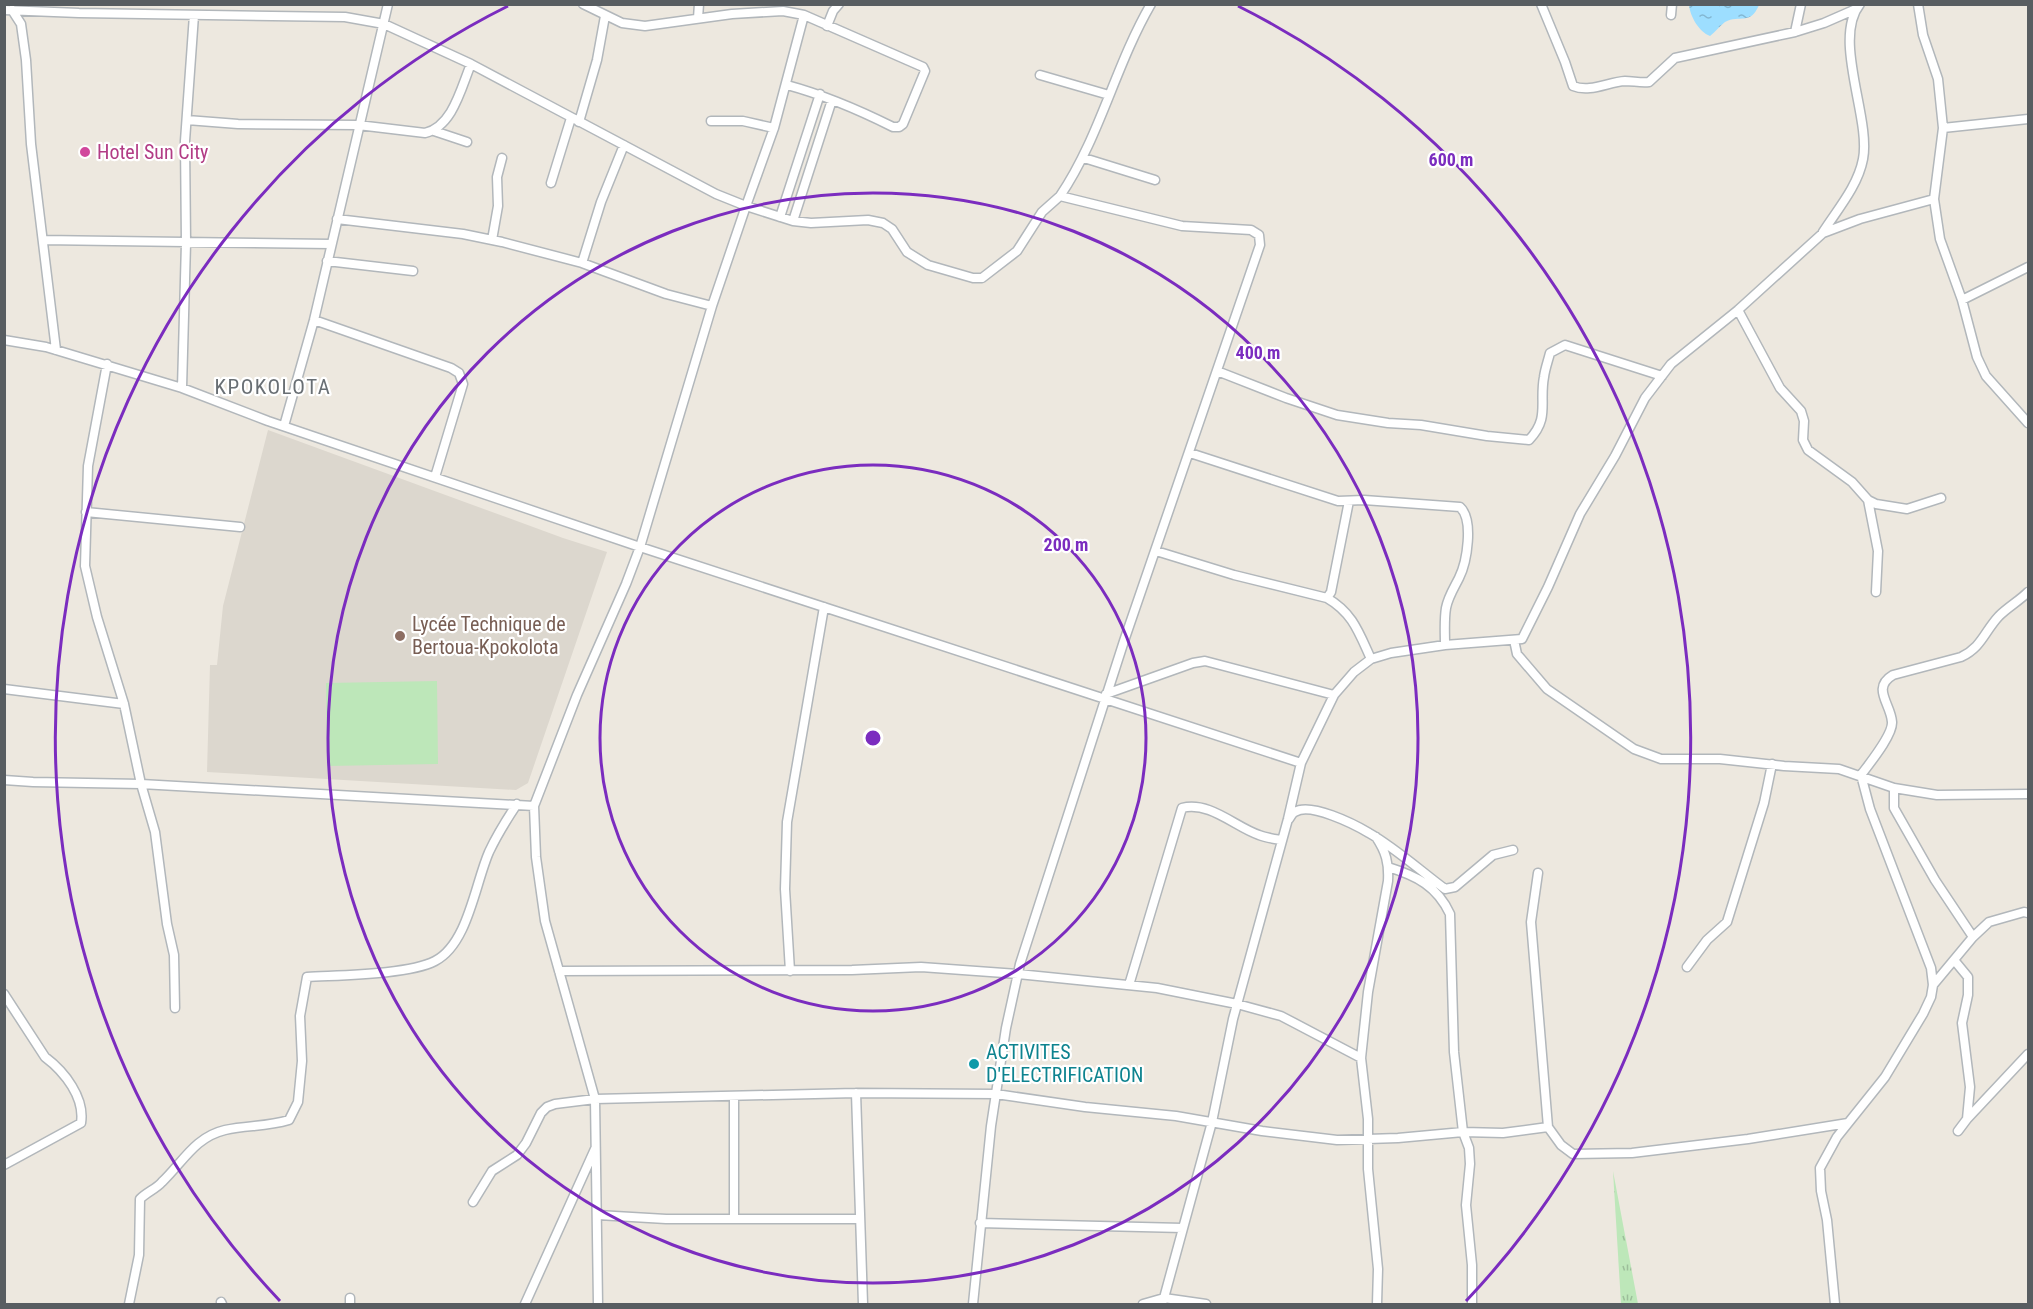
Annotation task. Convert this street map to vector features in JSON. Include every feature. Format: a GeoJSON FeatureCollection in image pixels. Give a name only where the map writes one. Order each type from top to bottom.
{"type":"FeatureCollection","features":[{"type":"Feature","properties":{"kind":"street"},"geometry":{"type":"LineString","coordinates":[[255,4],[257,16]]}},
{"type":"Feature","properties":{"kind":"street"},"geometry":{"type":"LineString","coordinates":[[284,426],[314,320],[388,4]]}},
{"type":"Feature","properties":{"kind":"street"},"geometry":{"type":"LineString","coordinates":[[583,4],[622,23],[645,26],[784,8],[879,47],[922,67],[925,71],[903,124],[899,127],[893,127],[820,94],[787,85]]}},
{"type":"Feature","properties":{"kind":"street"},"geometry":{"type":"LineString","coordinates":[[698,18],[699,4]]}},
{"type":"Feature","properties":{"kind":"street"},"geometry":{"type":"LineString","coordinates":[[827,26],[833,11],[839,4]]}},
{"type":"Feature","properties":{"kind":"street"},"geometry":{"type":"LineString","coordinates":[[8,10],[79,9],[194,15],[345,17],[384,24],[471,64],[716,194],[793,221],[811,223],[857,220],[883,223],[892,229],[907,252],[928,265],[973,278],[982,278],[1017,251],[1042,212],[1060,196],[1084,158],[1109,95],[1151,4]]}},
{"type":"Feature","properties":{"kind":"street"},"geometry":{"type":"LineString","coordinates":[[1541,4],[1565,62],[1572,86],[1577,88],[1602,87],[1625,81],[1649,82],[1675,58],[1795,32],[1824,23],[1858,7]]}},
{"type":"Feature","properties":{"kind":"street"},"geometry":{"type":"LineString","coordinates":[[1671,15],[1672,4]]}},
{"type":"Feature","properties":{"kind":"street"},"geometry":{"type":"LineString","coordinates":[[1795,32],[1801,4]]}},
{"type":"Feature","properties":{"kind":"street"},"geometry":{"type":"LineString","coordinates":[[1918,4],[1923,35],[1938,79],[1943,128],[1934,200],[1940,239],[1962,300],[1977,357],[1986,376],[2028,423]]}},
{"type":"Feature","properties":{"kind":"street"},"geometry":{"type":"LineString","coordinates":[[1163,1301],[1212,1122],[1237,1004],[1288,819],[1301,763],[1334,695],[1354,672],[1371,659],[1392,653],[1444,645],[1522,639],[1580,514],[1615,456],[1645,398],[1671,364],[1701,337],[1738,310],[1823,233],[1857,178],[1864,158],[1863,132],[1853,76],[1850,40],[1858,7]]}},
{"type":"Feature","properties":{"kind":"street"},"geometry":{"type":"LineString","coordinates":[[8,10],[21,24],[26,60],[31,144],[56,350]]}},
{"type":"Feature","properties":{"kind":"street"},"geometry":{"type":"LineString","coordinates":[[182,388],[187,120],[194,15]]}},
{"type":"Feature","properties":{"kind":"street"},"geometry":{"type":"LineString","coordinates":[[598,1305],[595,1099],[545,921],[536,857],[534,806],[577,695],[627,584],[640,547],[712,306],[774,128],[804,15]]}},
{"type":"Feature","properties":{"kind":"street"},"geometry":{"type":"LineString","coordinates":[[551,183],[597,60],[605,16]]}},
{"type":"Feature","properties":{"kind":"street"},"geometry":{"type":"LineString","coordinates":[[434,131],[446,121],[471,64]]}},
{"type":"Feature","properties":{"kind":"street"},"geometry":{"type":"LineString","coordinates":[[1040,75],[1109,95]]}},
{"type":"Feature","properties":{"kind":"street"},"geometry":{"type":"LineString","coordinates":[[780,217],[820,94]]}},
{"type":"Feature","properties":{"kind":"street"},"geometry":{"type":"LineString","coordinates":[[793,221],[832,100]]}},
{"type":"Feature","properties":{"kind":"street"},"geometry":{"type":"LineString","coordinates":[[1943,128],[2028,118]]}},
{"type":"Feature","properties":{"kind":"street"},"geometry":{"type":"LineString","coordinates":[[187,120],[238,124],[358,125],[418,133],[434,131],[467,142]]}},
{"type":"Feature","properties":{"kind":"street"},"geometry":{"type":"LineString","coordinates":[[711,120],[743,121],[774,128]]}},
{"type":"Feature","properties":{"kind":"street"},"geometry":{"type":"LineString","coordinates":[[582,262],[624,146]]}},
{"type":"Feature","properties":{"kind":"street"},"geometry":{"type":"LineString","coordinates":[[492,240],[498,206],[497,177],[502,158]]}},
{"type":"Feature","properties":{"kind":"street"},"geometry":{"type":"LineString","coordinates":[[1084,158],[1155,180]]}},
{"type":"Feature","properties":{"kind":"street"},"geometry":{"type":"LineString","coordinates":[[973,1305],[980,1223],[996,1094],[1018,974],[1105,696],[1260,245],[1259,235],[1251,230],[1182,226],[1060,196]]}},
{"type":"Feature","properties":{"kind":"street"},"geometry":{"type":"LineString","coordinates":[[1823,233],[1860,219],[1934,200]]}},
{"type":"Feature","properties":{"kind":"street"},"geometry":{"type":"LineString","coordinates":[[337,219],[463,234],[492,240],[582,262],[666,294],[712,306]]}},
{"type":"Feature","properties":{"kind":"street"},"geometry":{"type":"LineString","coordinates":[[43,240],[331,244]]}},
{"type":"Feature","properties":{"kind":"street"},"geometry":{"type":"LineString","coordinates":[[327,261],[414,271]]}},
{"type":"Feature","properties":{"kind":"street"},"geometry":{"type":"LineString","coordinates":[[1962,300],[2028,267]]}},
{"type":"Feature","properties":{"kind":"street"},"geometry":{"type":"LineString","coordinates":[[1738,310],[1780,388],[1801,411],[1804,421],[1803,440],[1808,450],[1852,482],[1868,500],[1876,504],[1907,509],[1941,498]]}},
{"type":"Feature","properties":{"kind":"street"},"geometry":{"type":"LineString","coordinates":[[314,320],[451,368],[459,373],[463,384],[435,477]]}},
{"type":"Feature","properties":{"kind":"street"},"geometry":{"type":"LineString","coordinates":[[4,340],[56,350],[182,388],[284,426],[640,547],[1105,696],[1301,763]]}},
{"type":"Feature","properties":{"kind":"street"},"geometry":{"type":"LineString","coordinates":[[1217,371],[1337,415],[1529,440],[1538,430],[1544,411],[1543,378],[1550,353],[1565,345],[1662,376]]}},
{"type":"Feature","properties":{"kind":"street"},"geometry":{"type":"LineString","coordinates":[[107,364],[88,466],[85,566],[97,617],[124,704],[154,832],[174,955],[175,1008]]}},
{"type":"Feature","properties":{"kind":"street"},"geometry":{"type":"LineString","coordinates":[[1190,453],[1338,501],[1364,500],[1460,507],[1466,512],[1468,521],[1466,556],[1445,608],[1444,645]]}},
{"type":"Feature","properties":{"kind":"street"},"geometry":{"type":"LineString","coordinates":[[1868,500],[1878,551],[1876,592]]}},
{"type":"Feature","properties":{"kind":"street"},"geometry":{"type":"LineString","coordinates":[[1327,598],[1331,592],[1349,501]]}},
{"type":"Feature","properties":{"kind":"street"},"geometry":{"type":"LineString","coordinates":[[86,512],[240,527]]}},
{"type":"Feature","properties":{"kind":"street"},"geometry":{"type":"LineString","coordinates":[[1156,551],[1234,575],[1327,598],[1339,604],[1355,622],[1371,659]]}},
{"type":"Feature","properties":{"kind":"street"},"geometry":{"type":"LineString","coordinates":[[1835,1305],[1827,1220],[1821,1191],[1821,1168],[1837,1137],[1886,1077],[1923,1014],[1933,985],[1931,968],[1870,809],[1861,776],[1893,724],[1882,689],[1886,680],[1893,675],[1961,657],[1971,652],[1978,646],[1998,617],[2028,592]]}},
{"type":"Feature","properties":{"kind":"street"},"geometry":{"type":"LineString","coordinates":[[790,971],[785,889],[787,822],[824,607]]}},
{"type":"Feature","properties":{"kind":"street"},"geometry":{"type":"LineString","coordinates":[[1514,640],[1517,654],[1547,689],[1634,749],[1661,759],[1720,759],[1839,769],[1894,788],[1937,795],[2028,794]]}},
{"type":"Feature","properties":{"kind":"street"},"geometry":{"type":"LineString","coordinates":[[1105,696],[1193,663],[1205,661],[1334,695]]}},
{"type":"Feature","properties":{"kind":"street"},"geometry":{"type":"LineString","coordinates":[[4,689],[124,704]]}},
{"type":"Feature","properties":{"kind":"street"},"geometry":{"type":"LineString","coordinates":[[1687,967],[1707,940],[1728,922],[1764,803],[1772,764]]}},
{"type":"Feature","properties":{"kind":"street"},"geometry":{"type":"LineString","coordinates":[[4,780],[141,784],[534,806]]}},
{"type":"Feature","properties":{"kind":"street"},"geometry":{"type":"LineString","coordinates":[[1894,788],[1894,808],[1935,880],[1973,937]]}},
{"type":"Feature","properties":{"kind":"street"},"geometry":{"type":"LineString","coordinates":[[129,1305],[139,1255],[140,1198],[163,1181],[199,1142],[223,1130],[270,1126],[289,1120],[298,1102],[302,1061],[300,1016],[307,977],[401,970],[433,962],[445,955],[459,936],[489,853],[517,804]]}},
{"type":"Feature","properties":{"kind":"street"},"geometry":{"type":"LineString","coordinates":[[1129,985],[1182,808],[1213,811],[1258,835],[1282,840]]}},
{"type":"Feature","properties":{"kind":"street"},"geometry":{"type":"LineString","coordinates":[[1288,819],[1295,812],[1315,809],[1376,837],[1445,889],[1455,887],[1493,855],[1513,850]]}},
{"type":"Feature","properties":{"kind":"street"},"geometry":{"type":"LineString","coordinates":[[1376,837],[1384,850],[1388,881],[1368,992],[1361,1058],[1368,1119],[1368,1169],[1378,1269],[1377,1305]]}},
{"type":"Feature","properties":{"kind":"street"},"geometry":{"type":"LineString","coordinates":[[1388,867],[1414,875],[1442,898],[1450,914],[1454,1052],[1463,1132],[1469,1148],[1470,1164],[1466,1205],[1472,1265],[1472,1305]]}},
{"type":"Feature","properties":{"kind":"street"},"geometry":{"type":"LineString","coordinates":[[1538,873],[1531,922],[1548,1127],[1561,1144],[1573,1154],[1632,1153],[1748,1139],[1848,1123]]}},
{"type":"Feature","properties":{"kind":"street"},"geometry":{"type":"LineString","coordinates":[[1933,985],[1973,937],[1989,922],[2024,912],[2028,913]]}},
{"type":"Feature","properties":{"kind":"street"},"geometry":{"type":"LineString","coordinates":[[1954,960],[1968,977],[1968,995],[1962,1023],[1970,1087],[1967,1119]]}},
{"type":"Feature","properties":{"kind":"street"},"geometry":{"type":"LineString","coordinates":[[559,971],[790,971],[921,967],[1157,988],[1237,1004],[1281,1016],[1361,1058]]}},
{"type":"Feature","properties":{"kind":"street"},"geometry":{"type":"LineString","coordinates":[[4,994],[45,1057],[53,1063],[77,1094],[82,1113],[81,1123],[4,1165]]}},
{"type":"Feature","properties":{"kind":"street"},"geometry":{"type":"LineString","coordinates":[[1958,1131],[2028,1054]]}},
{"type":"Feature","properties":{"kind":"street"},"geometry":{"type":"LineString","coordinates":[[474,1202],[492,1171],[517,1155],[526,1143],[541,1113],[547,1107],[595,1099],[856,1093],[996,1094],[1085,1107],[1176,1116],[1326,1139],[1368,1139],[1463,1132],[1503,1133],[1548,1127]]}},
{"type":"Feature","properties":{"kind":"street"},"geometry":{"type":"LineString","coordinates":[[856,1093],[862,1305]]}},
{"type":"Feature","properties":{"kind":"street"},"geometry":{"type":"LineString","coordinates":[[734,1096],[734,1219]]}},
{"type":"Feature","properties":{"kind":"street"},"geometry":{"type":"LineString","coordinates":[[525,1305],[596,1146]]}},
{"type":"Feature","properties":{"kind":"street"},"geometry":{"type":"LineString","coordinates":[[598,1215],[666,1219],[860,1218]]}},
{"type":"Feature","properties":{"kind":"street"},"geometry":{"type":"LineString","coordinates":[[980,1223],[1183,1228]]}},
{"type":"Feature","properties":{"kind":"street"},"geometry":{"type":"LineString","coordinates":[[1143,1305],[1163,1301],[1206,1305]]}},
{"type":"Feature","properties":{"kind":"shaded area","name":"Lycée Technique de Bertoua-Kpokolota"},"geometry":{"type":"Polygon","coordinates":[[[268,430],[607,552],[528,783],[516,790],[207,772],[210,665],[217,665],[223,606],[268,430]]]}},
{"type":"Feature","properties":{"kind":"green space"},"geometry":{"type":"Polygon","coordinates":[[[437,681],[438,764],[327,766],[326,683],[437,681]]]}},
{"type":"Feature","properties":{"kind":"green space"},"geometry":{"type":"Polygon","coordinates":[[[1613,1171],[1638,1304],[1621,1304],[1613,1171]]]}},
{"type":"Feature","properties":{"kind":"water"},"geometry":{"type":"Polygon","coordinates":[[[1689,4],[1759,5],[1752,15],[1725,22],[1710,36],[1696,23],[1689,4]]]}},
{"type":"Feature","properties":{"kind":"place","name":"Hotel Sun City"},"geometry":{"type":"Point","coordinates":[85,152]}},
{"type":"Feature","properties":{"kind":"place","name":"Lycée Technique de Bertoua-Kpokolota"},"geometry":{"type":"Point","coordinates":[400,636]}},
{"type":"Feature","properties":{"kind":"place","name":"ACTIVITES D'ELECTRIFICATION"},"geometry":{"type":"Point","coordinates":[974,1064]}},
{"type":"Feature","properties":{"kind":"district","name":"KPOKOLOTA"},"geometry":{"type":"Point","coordinates":[273,387]}}]}
